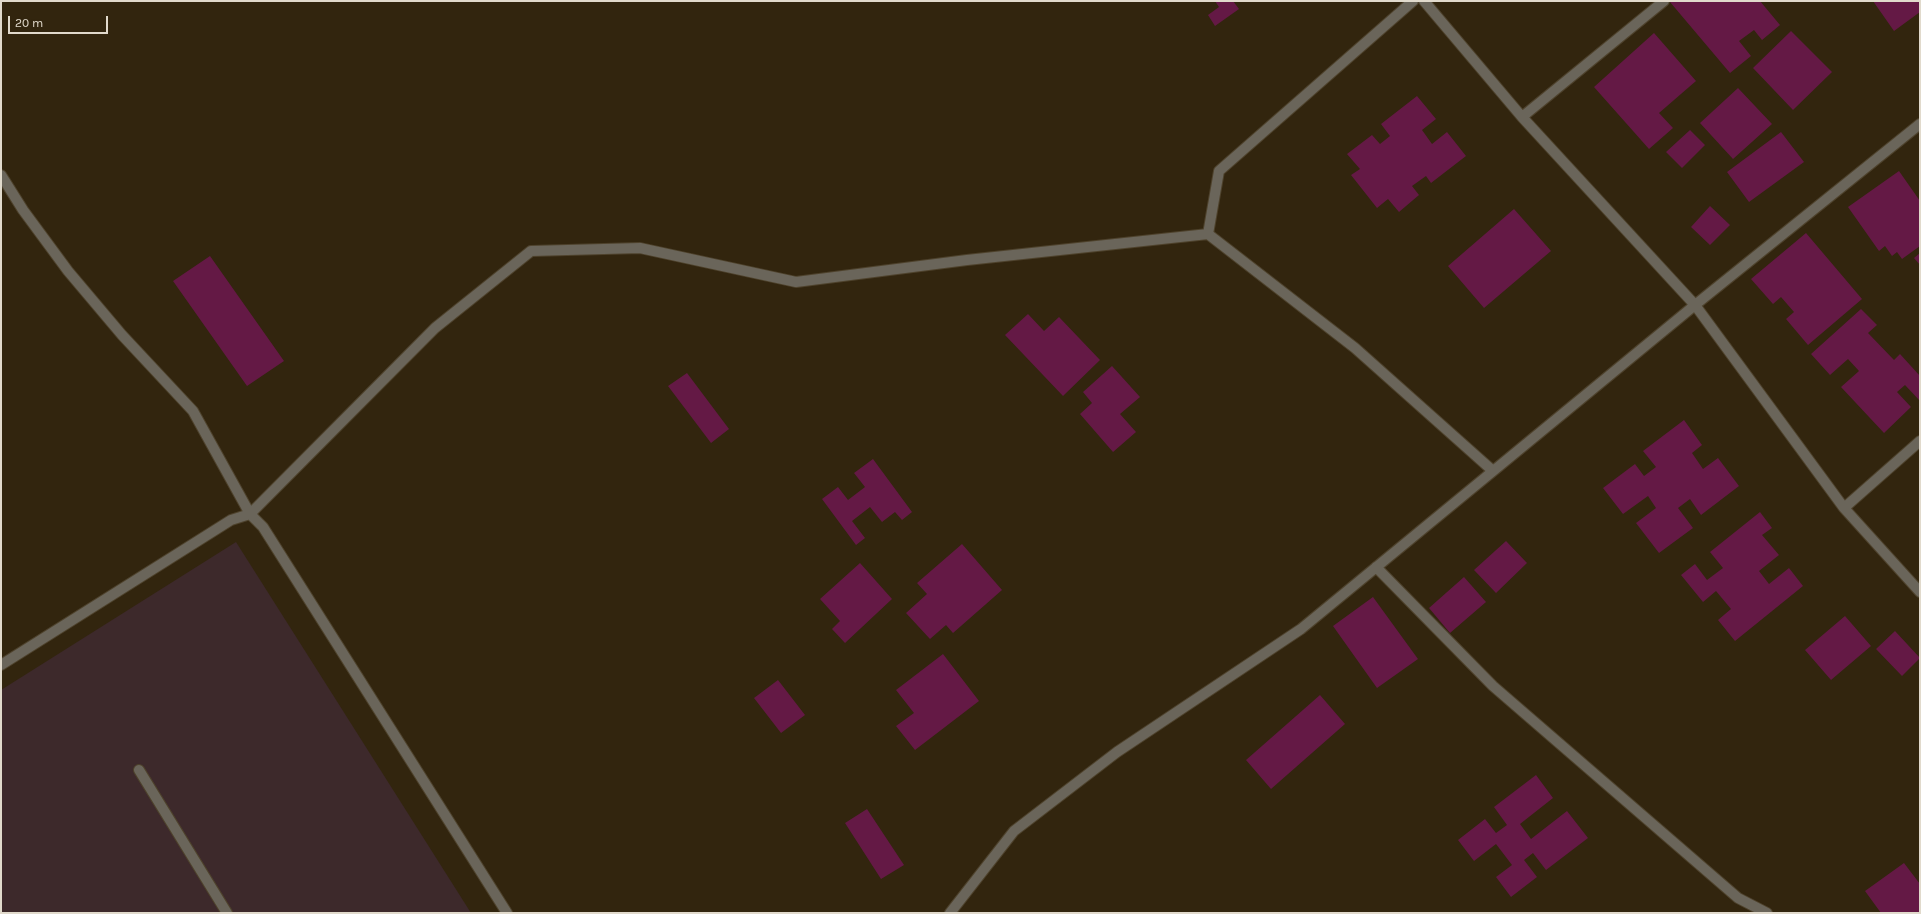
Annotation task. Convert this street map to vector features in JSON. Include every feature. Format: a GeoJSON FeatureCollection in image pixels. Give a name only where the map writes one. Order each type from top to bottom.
{"type":"FeatureCollection","features":[{"type":"Feature","properties":{"kind":"street"},"geometry":{"type":"LineString","coordinates":[[1208,234],[1219,171],[1413,1]]}},
{"type":"Feature","properties":{"kind":"street"},"geometry":{"type":"LineString","coordinates":[[1424,1],[1522,117],[1695,305],[1844,508],[1920,592]]}},
{"type":"Feature","properties":{"kind":"street"},"geometry":{"type":"LineString","coordinates":[[1522,117],[1664,1]]}},
{"type":"Feature","properties":{"kind":"street"},"geometry":{"type":"LineString","coordinates":[[950,913],[1014,831],[1117,752],[1301,629],[1695,305],[1920,124]]}},
{"type":"Feature","properties":{"kind":"street"},"geometry":{"type":"LineString","coordinates":[[1,175],[23,210],[68,271],[122,335],[193,411],[250,514],[263,527],[507,913]]}},
{"type":"Feature","properties":{"kind":"street"},"geometry":{"type":"LineString","coordinates":[[1,665],[231,520],[250,514],[435,328],[531,251],[640,248],[796,282],[968,260],[1208,234],[1355,348],[1493,471]]}},
{"type":"Feature","properties":{"kind":"street"},"geometry":{"type":"LineString","coordinates":[[1844,508],[1920,441]]}},
{"type":"Feature","properties":{"kind":"street"},"geometry":{"type":"LineString","coordinates":[[1376,567],[1493,686],[1738,898],[1767,913]]}},
{"type":"Feature","properties":{"kind":"street"},"geometry":{"type":"LineString","coordinates":[[139,770],[228,913]]}},
{"type":"Feature","properties":{"kind":"shaded area"},"geometry":{"type":"Polygon","coordinates":[[[236,542],[471,913],[1,913],[1,690],[236,542]]]}},
{"type":"Feature","properties":{"kind":"building"},"geometry":{"type":"Polygon","coordinates":[[[1215,1],[1233,1],[1239,9],[1215,26],[1208,15],[1219,7],[1215,1]]]}},
{"type":"Feature","properties":{"kind":"building"},"geometry":{"type":"Polygon","coordinates":[[[1760,1],[1780,25],[1762,40],[1754,30],[1739,41],[1751,56],[1730,73],[1670,2],[1760,1]]]}},
{"type":"Feature","properties":{"kind":"building"},"geometry":{"type":"Polygon","coordinates":[[[1873,1],[1920,1],[1920,12],[1894,31],[1873,1]]]}},
{"type":"Feature","properties":{"kind":"building"},"geometry":{"type":"Polygon","coordinates":[[[1791,31],[1832,72],[1793,110],[1753,68],[1791,31]]]}},
{"type":"Feature","properties":{"kind":"building"},"geometry":{"type":"Polygon","coordinates":[[[1654,33],[1696,81],[1659,113],[1673,128],[1649,149],[1594,87],[1654,33]]]}},
{"type":"Feature","properties":{"kind":"building"},"geometry":{"type":"Polygon","coordinates":[[[1738,88],[1772,124],[1733,159],[1700,123],[1738,88]]]}},
{"type":"Feature","properties":{"kind":"building"},"geometry":{"type":"Polygon","coordinates":[[[1417,96],[1436,119],[1422,130],[1432,144],[1447,132],[1466,156],[1431,183],[1426,176],[1412,186],[1419,195],[1399,212],[1388,199],[1377,208],[1351,175],[1360,169],[1347,154],[1372,135],[1380,144],[1390,136],[1381,124],[1417,96]]]}},
{"type":"Feature","properties":{"kind":"building"},"geometry":{"type":"Polygon","coordinates":[[[1690,130],[1705,145],[1682,168],[1666,152],[1690,130]]]}},
{"type":"Feature","properties":{"kind":"building"},"geometry":{"type":"Polygon","coordinates":[[[1781,132],[1804,162],[1749,202],[1727,172],[1781,132]]]}},
{"type":"Feature","properties":{"kind":"building"},"geometry":{"type":"Polygon","coordinates":[[[1899,171],[1920,201],[1920,246],[1902,259],[1897,252],[1892,256],[1885,246],[1879,251],[1848,207],[1899,171]]]}},
{"type":"Feature","properties":{"kind":"building"},"geometry":{"type":"Polygon","coordinates":[[[1710,206],[1730,225],[1710,245],[1691,227],[1710,206]]]}},
{"type":"Feature","properties":{"kind":"building"},"geometry":{"type":"Polygon","coordinates":[[[1514,209],[1551,251],[1484,308],[1448,266],[1514,209]]]}},
{"type":"Feature","properties":{"kind":"building"},"geometry":{"type":"Polygon","coordinates":[[[1806,233],[1862,299],[1808,345],[1786,319],[1794,312],[1781,297],[1773,304],[1751,279],[1806,233]]]}},
{"type":"Feature","properties":{"kind":"building"},"geometry":{"type":"Polygon","coordinates":[[[1920,253],[1920,265],[1914,258],[1920,253]]]}},
{"type":"Feature","properties":{"kind":"building"},"geometry":{"type":"Polygon","coordinates":[[[210,256],[284,361],[247,386],[173,281],[210,256]]]}},
{"type":"Feature","properties":{"kind":"building"},"geometry":{"type":"Polygon","coordinates":[[[1861,309],[1877,325],[1868,333],[1894,360],[1900,354],[1920,376],[1920,401],[1905,385],[1897,392],[1911,407],[1884,433],[1841,387],[1859,371],[1848,359],[1830,375],[1811,354],[1861,309]]]}},
{"type":"Feature","properties":{"kind":"building"},"geometry":{"type":"Polygon","coordinates":[[[1028,314],[1044,331],[1059,317],[1100,360],[1063,396],[1005,335],[1028,314]]]}},
{"type":"Feature","properties":{"kind":"building"},"geometry":{"type":"Polygon","coordinates":[[[1112,366],[1140,397],[1120,414],[1136,432],[1113,452],[1080,414],[1092,403],[1083,392],[1112,366]]]}},
{"type":"Feature","properties":{"kind":"building"},"geometry":{"type":"Polygon","coordinates":[[[687,373],[729,429],[711,443],[668,386],[687,373]]]}},
{"type":"Feature","properties":{"kind":"building"},"geometry":{"type":"Polygon","coordinates":[[[1684,420],[1702,445],[1692,453],[1703,469],[1718,458],[1739,486],[1701,515],[1690,499],[1678,508],[1693,528],[1659,553],[1636,523],[1656,508],[1648,496],[1623,514],[1603,488],[1635,464],[1644,476],[1656,467],[1643,451],[1684,420]]]}},
{"type":"Feature","properties":{"kind":"building"},"geometry":{"type":"Polygon","coordinates":[[[873,459],[912,512],[902,520],[895,512],[882,522],[870,507],[852,521],[865,538],[856,545],[822,499],[838,487],[848,500],[865,487],[854,473],[873,459]]]}},
{"type":"Feature","properties":{"kind":"building"},"geometry":{"type":"Polygon","coordinates":[[[1760,512],[1772,528],[1762,535],[1779,555],[1759,571],[1769,584],[1789,568],[1803,586],[1735,641],[1718,620],[1731,609],[1716,591],[1703,602],[1681,575],[1695,564],[1707,580],[1723,568],[1710,552],[1760,512]]]}},
{"type":"Feature","properties":{"kind":"building"},"geometry":{"type":"Polygon","coordinates":[[[1506,541],[1527,563],[1496,593],[1474,570],[1506,541]]]}},
{"type":"Feature","properties":{"kind":"building"},"geometry":{"type":"Polygon","coordinates":[[[962,544],[1002,590],[953,633],[946,625],[930,639],[906,613],[927,594],[917,583],[962,544]]]}},
{"type":"Feature","properties":{"kind":"building"},"geometry":{"type":"Polygon","coordinates":[[[860,563],[892,599],[845,643],[832,629],[840,621],[820,599],[860,563]]]}},
{"type":"Feature","properties":{"kind":"building"},"geometry":{"type":"Polygon","coordinates":[[[1464,577],[1486,602],[1450,633],[1429,608],[1464,577]]]}},
{"type":"Feature","properties":{"kind":"building"},"geometry":{"type":"Polygon","coordinates":[[[1373,597],[1418,659],[1377,688],[1333,626],[1373,597]]]}},
{"type":"Feature","properties":{"kind":"building"},"geometry":{"type":"Polygon","coordinates":[[[1845,616],[1871,646],[1831,680],[1805,650],[1845,616]]]}},
{"type":"Feature","properties":{"kind":"building"},"geometry":{"type":"Polygon","coordinates":[[[1895,631],[1920,658],[1902,676],[1876,649],[1895,631]]]}},
{"type":"Feature","properties":{"kind":"building"},"geometry":{"type":"Polygon","coordinates":[[[943,654],[979,701],[915,750],[896,726],[914,713],[896,690],[943,654]]]}},
{"type":"Feature","properties":{"kind":"building"},"geometry":{"type":"Polygon","coordinates":[[[778,680],[805,715],[781,733],[754,698],[778,680]]]}},
{"type":"Feature","properties":{"kind":"building"},"geometry":{"type":"Polygon","coordinates":[[[1320,695],[1345,724],[1271,789],[1246,760],[1320,695]]]}},
{"type":"Feature","properties":{"kind":"building"},"geometry":{"type":"Polygon","coordinates":[[[1536,775],[1553,798],[1520,824],[1531,839],[1567,811],[1588,838],[1546,870],[1533,853],[1524,860],[1537,877],[1511,897],[1496,877],[1512,865],[1496,844],[1474,861],[1458,840],[1485,819],[1496,833],[1507,825],[1494,807],[1536,775]]]}},
{"type":"Feature","properties":{"kind":"building"},"geometry":{"type":"Polygon","coordinates":[[[867,809],[904,865],[881,879],[845,823],[867,809]]]}},
{"type":"Feature","properties":{"kind":"building"},"geometry":{"type":"Polygon","coordinates":[[[1904,863],[1920,884],[1920,913],[1881,913],[1865,891],[1904,863]]]}}]}
